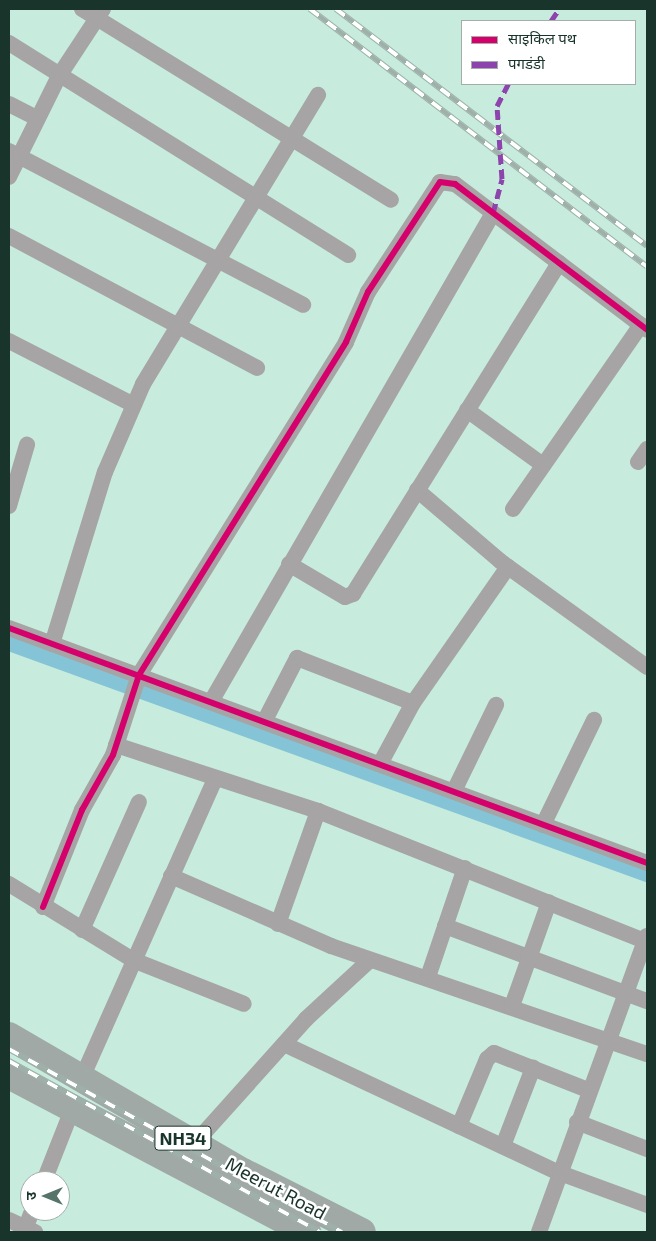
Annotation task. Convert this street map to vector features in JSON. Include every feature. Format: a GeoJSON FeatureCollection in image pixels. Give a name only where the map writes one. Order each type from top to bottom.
{"type":"FeatureCollection","features":[{"type":"Feature","properties":{"kind":"highway","name":"Meerut Road"},"geometry":{"type":"LineString","coordinates":[[9,1036],[81,1080],[194,1144],[362,1232]]}},
{"type":"Feature","properties":{"kind":"highway","name":"Meerut Road"},"geometry":{"type":"LineString","coordinates":[[9,1075],[72,1110],[307,1232]]}},
{"type":"Feature","properties":{"kind":"street"},"geometry":{"type":"LineString","coordinates":[[82,9],[100,13],[290,140],[391,200]]}},
{"type":"Feature","properties":{"kind":"street"},"geometry":{"type":"LineString","coordinates":[[9,177],[14,154],[100,13]]}},
{"type":"Feature","properties":{"kind":"street"},"geometry":{"type":"LineString","coordinates":[[9,44],[348,255]]}},
{"type":"Feature","properties":{"kind":"street"},"geometry":{"type":"LineString","coordinates":[[52,644],[105,472],[134,405],[175,326],[318,95]]}},
{"type":"Feature","properties":{"kind":"street"},"geometry":{"type":"LineString","coordinates":[[9,104],[36,118]]}},
{"type":"Feature","properties":{"kind":"street"},"geometry":{"type":"LineString","coordinates":[[14,154],[217,258],[303,306]]}},
{"type":"Feature","properties":{"kind":"street"},"geometry":{"type":"LineString","coordinates":[[43,907],[82,810],[116,745],[135,685],[346,342],[368,292],[440,182],[450,181],[644,328],[513,509]]}},
{"type":"Feature","properties":{"kind":"street"},"geometry":{"type":"LineString","coordinates":[[212,700],[493,213]]}},
{"type":"Feature","properties":{"kind":"street"},"geometry":{"type":"LineString","coordinates":[[9,236],[257,368]]}},
{"type":"Feature","properties":{"kind":"street"},"geometry":{"type":"LineString","coordinates":[[289,564],[349,597],[558,263]]}},
{"type":"Feature","properties":{"kind":"street"},"geometry":{"type":"LineString","coordinates":[[9,341],[134,405]]}},
{"type":"Feature","properties":{"kind":"street"},"geometry":{"type":"LineString","coordinates":[[467,410],[543,466]]}},
{"type":"Feature","properties":{"kind":"street"},"geometry":{"type":"LineString","coordinates":[[9,506],[13,476],[27,445]]}},
{"type":"Feature","properties":{"kind":"street"},"geometry":{"type":"LineString","coordinates":[[417,490],[508,567],[647,666]]}},
{"type":"Feature","properties":{"kind":"street"},"geometry":{"type":"LineString","coordinates":[[380,764],[413,703],[508,567]]}},
{"type":"Feature","properties":{"kind":"street"},"geometry":{"type":"LineString","coordinates":[[9,628],[52,644],[135,685],[212,700],[647,863]]}},
{"type":"Feature","properties":{"kind":"street"},"geometry":{"type":"LineString","coordinates":[[265,720],[297,658],[413,703]]}},
{"type":"Feature","properties":{"kind":"street"},"geometry":{"type":"LineString","coordinates":[[454,791],[496,705]]}},
{"type":"Feature","properties":{"kind":"street"},"geometry":{"type":"LineString","coordinates":[[543,825],[594,720]]}},
{"type":"Feature","properties":{"kind":"street"},"geometry":{"type":"LineString","coordinates":[[116,745],[215,779],[318,810],[646,940],[607,1038],[539,1232]]}},
{"type":"Feature","properties":{"kind":"street"},"geometry":{"type":"LineString","coordinates":[[81,1080],[215,779]]}},
{"type":"Feature","properties":{"kind":"street"},"geometry":{"type":"LineString","coordinates":[[82,930],[140,802]]}},
{"type":"Feature","properties":{"kind":"street"},"geometry":{"type":"LineString","coordinates":[[278,924],[318,810]]}},
{"type":"Feature","properties":{"kind":"street"},"geometry":{"type":"LineString","coordinates":[[428,977],[465,868]]}},
{"type":"Feature","properties":{"kind":"street"},"geometry":{"type":"LineString","coordinates":[[171,876],[278,924],[370,960],[428,977],[607,1038],[647,1054]]}},
{"type":"Feature","properties":{"kind":"street"},"geometry":{"type":"LineString","coordinates":[[9,884],[43,907],[133,960],[244,1004]]}},
{"type":"Feature","properties":{"kind":"street"},"geometry":{"type":"LineString","coordinates":[[512,1006],[549,902]]}},
{"type":"Feature","properties":{"kind":"street"},"geometry":{"type":"LineString","coordinates":[[445,926],[647,1001]]}},
{"type":"Feature","properties":{"kind":"street"},"geometry":{"type":"LineString","coordinates":[[194,1144],[284,1044],[370,960]]}},
{"type":"Feature","properties":{"kind":"street"},"geometry":{"type":"LineString","coordinates":[[284,1044],[560,1173],[647,1205]]}},
{"type":"Feature","properties":{"kind":"street"},"geometry":{"type":"LineString","coordinates":[[459,1126],[490,1055],[533,1068],[588,1090]]}},
{"type":"Feature","properties":{"kind":"street"},"geometry":{"type":"LineString","coordinates":[[503,1146],[533,1068]]}},
{"type":"Feature","properties":{"kind":"street"},"geometry":{"type":"LineString","coordinates":[[48,1171],[72,1110]]}},
{"type":"Feature","properties":{"kind":"street"},"geometry":{"type":"LineString","coordinates":[[577,1122],[647,1149]]}},
{"type":"Feature","properties":{"kind":"street"},"geometry":{"type":"LineString","coordinates":[[9,1220],[28,1231]]}},
{"type":"Feature","properties":{"kind":"waterway"},"geometry":{"type":"LineString","coordinates":[[9,643],[647,874]]}},
{"type":"Feature","properties":{"kind":"railway"},"geometry":{"type":"LineString","coordinates":[[310,9],[647,267]]}},
{"type":"Feature","properties":{"kind":"railway"},"geometry":{"type":"LineString","coordinates":[[336,9],[647,246]]}},
{"type":"Feature","properties":{"kind":"railway"},"geometry":{"type":"LineString","coordinates":[[9,1049],[342,1232]]}},
{"type":"Feature","properties":{"kind":"railway"},"geometry":{"type":"LineString","coordinates":[[9,1061],[320,1232]]}},
{"type":"Feature","properties":{"kind":"marked path"},"geometry":{"type":"LineString","coordinates":[[552,20],[559,9]]}},
{"type":"Feature","properties":{"kind":"marked path"},"geometry":{"type":"LineString","coordinates":[[493,213],[502,179],[497,106],[508,85]]}},
{"type":"Feature","properties":{"kind":"cycle path"},"geometry":{"type":"LineString","coordinates":[[43,907],[82,810],[113,755],[139,675],[346,342],[368,292],[440,182],[455,184],[647,330]]}},
{"type":"Feature","properties":{"kind":"cycle path"},"geometry":{"type":"LineString","coordinates":[[9,628],[647,863]]}}]}
